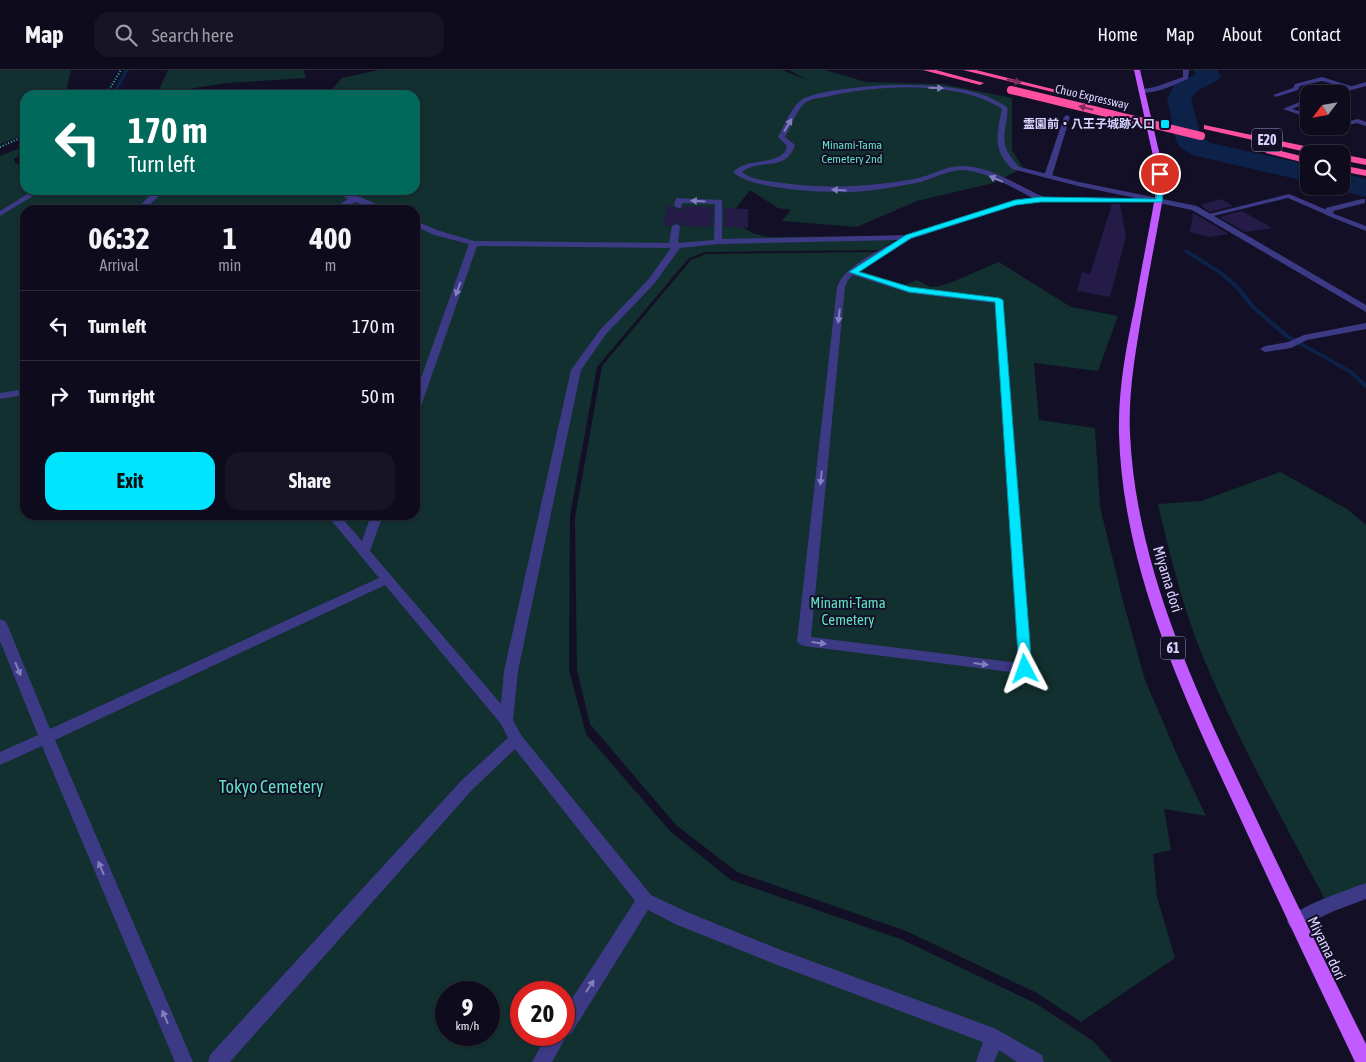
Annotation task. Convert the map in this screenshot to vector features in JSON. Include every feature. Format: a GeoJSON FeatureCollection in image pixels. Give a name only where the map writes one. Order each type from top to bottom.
{"type":"FeatureCollection","features":[{"type":"Feature","properties":{"kind":"highway"},"geometry":{"type":"LineString","coordinates":[[927,70],[993,86]]}},
{"type":"Feature","properties":{"kind":"highway","name":"Chuo Expressway"},"geometry":{"type":"LineString","coordinates":[[967,70],[1082,98]]}},
{"type":"Feature","properties":{"kind":"highway","name":"Chuo Expressway"},"geometry":{"type":"LineString","coordinates":[[1002,88],[1206,137]]}},
{"type":"Feature","properties":{"kind":"highway","name":"Chuo Expressway"},"geometry":{"type":"LineString","coordinates":[[1140,111],[1159,116]]}},
{"type":"Feature","properties":{"kind":"highway","name":"E20"},"geometry":{"type":"LineString","coordinates":[[1197,125],[1300,148]]}},
{"type":"Feature","properties":{"kind":"highway","name":"E20"},"geometry":{"type":"LineString","coordinates":[[1264,150],[1300,158]]}},
{"type":"Feature","properties":{"kind":"highway"},"geometry":{"type":"LineString","coordinates":[[1350,159],[1366,162]]}},
{"type":"Feature","properties":{"kind":"highway"},"geometry":{"type":"LineString","coordinates":[[1350,170],[1366,173]]}},
{"type":"Feature","properties":{"kind":"main road","name":"Miyama dori"},"geometry":{"type":"LineString","coordinates":[[1137,70],[1140,90],[1153,131],[1160,163],[1161,186],[1160,201],[1126,377],[1124,400],[1125,445],[1133,517],[1150,583],[1200,715],[1296,921],[1365,1062]]}},
{"type":"Feature","properties":{"kind":"street"},"geometry":{"type":"LineString","coordinates":[[1140,90],[1156,88],[1186,78],[1186,70]]}},
{"type":"Feature","properties":{"kind":"street"},"geometry":{"type":"LineString","coordinates":[[1276,95],[1296,89],[1297,85],[1322,79],[1343,85]]}},
{"type":"Feature","properties":{"kind":"street"},"geometry":{"type":"LineString","coordinates":[[1350,87],[1366,84]]}},
{"type":"Feature","properties":{"kind":"street"},"geometry":{"type":"LineString","coordinates":[[1041,200],[972,169],[963,168],[918,180],[850,190],[776,186],[743,178],[737,172],[744,167],[780,159],[786,155],[791,145],[781,138],[802,102],[811,98],[873,87],[943,88],[988,97],[1005,108],[999,146],[1006,160],[1014,167],[1160,201],[1182,204],[1210,215],[1366,309]]}},
{"type":"Feature","properties":{"kind":"street"},"geometry":{"type":"LineString","coordinates":[[1300,104],[1286,109],[1300,113]]}},
{"type":"Feature","properties":{"kind":"street"},"geometry":{"type":"LineString","coordinates":[[1048,176],[1066,117]]}},
{"type":"Feature","properties":{"kind":"street"},"geometry":{"type":"LineString","coordinates":[[1350,123],[1358,121],[1366,124]]}},
{"type":"Feature","properties":{"kind":"street"},"geometry":{"type":"LineString","coordinates":[[0,214],[31,195]]}},
{"type":"Feature","properties":{"kind":"street"},"geometry":{"type":"LineString","coordinates":[[144,205],[156,195]]}},
{"type":"Feature","properties":{"kind":"street"},"geometry":{"type":"LineString","coordinates":[[346,195],[372,205]]}},
{"type":"Feature","properties":{"kind":"street"},"geometry":{"type":"LineString","coordinates":[[1210,215],[1289,196],[1366,229]]}},
{"type":"Feature","properties":{"kind":"street"},"geometry":{"type":"LineString","coordinates":[[344,205],[354,199]]}},
{"type":"Feature","properties":{"kind":"street"},"geometry":{"type":"LineString","coordinates":[[678,206],[679,200],[719,202],[718,242]]}},
{"type":"Feature","properties":{"kind":"street"},"geometry":{"type":"LineString","coordinates":[[852,272],[909,290],[999,300],[1025,669],[804,641],[840,287],[844,279],[852,272],[908,236],[1015,202],[1041,200],[1160,201]]}},
{"type":"Feature","properties":{"kind":"street"},"geometry":{"type":"LineString","coordinates":[[1330,213],[1329,210],[1362,201]]}},
{"type":"Feature","properties":{"kind":"street"},"geometry":{"type":"LineString","coordinates":[[420,225],[437,233],[474,243],[675,246],[718,242],[908,236]]}},
{"type":"Feature","properties":{"kind":"street"},"geometry":{"type":"LineString","coordinates":[[506,720],[511,671],[576,370],[589,349],[651,282],[675,246],[676,226]]}},
{"type":"Feature","properties":{"kind":"street"},"geometry":{"type":"LineString","coordinates":[[420,395],[474,243]]}},
{"type":"Feature","properties":{"kind":"street"},"geometry":{"type":"LineString","coordinates":[[1265,349],[1291,345],[1304,338],[1366,326]]}},
{"type":"Feature","properties":{"kind":"street"},"geometry":{"type":"LineString","coordinates":[[0,396],[20,393]]}},
{"type":"Feature","properties":{"kind":"street"},"geometry":{"type":"LineString","coordinates":[[337,520],[506,720],[516,739],[645,900],[681,918],[780,958],[994,1037],[1035,1062]]}},
{"type":"Feature","properties":{"kind":"street"},"geometry":{"type":"LineString","coordinates":[[364,552],[376,520]]}},
{"type":"Feature","properties":{"kind":"street"},"geometry":{"type":"LineString","coordinates":[[0,759],[388,579]]}},
{"type":"Feature","properties":{"kind":"street"},"geometry":{"type":"LineString","coordinates":[[0,624],[184,1062]]}},
{"type":"Feature","properties":{"kind":"street"},"geometry":{"type":"LineString","coordinates":[[218,1062],[467,785],[516,739]]}},
{"type":"Feature","properties":{"kind":"street"},"geometry":{"type":"LineString","coordinates":[[1296,921],[1328,905],[1366,891]]}},
{"type":"Feature","properties":{"kind":"street"},"geometry":{"type":"LineString","coordinates":[[575,1010],[645,900]]}},
{"type":"Feature","properties":{"kind":"street"},"geometry":{"type":"LineString","coordinates":[[985,1062],[994,1037]]}},
{"type":"Feature","properties":{"kind":"street"},"geometry":{"type":"LineString","coordinates":[[541,1062],[551,1046]]}},
{"type":"Feature","properties":{"kind":"path"},"geometry":{"type":"LineString","coordinates":[[109,90],[121,70]]}},
{"type":"Feature","properties":{"kind":"path"},"geometry":{"type":"LineString","coordinates":[[0,147],[20,138]]}},
{"type":"Feature","properties":{"kind":"green space"},"geometry":{"type":"Polygon","coordinates":[[[0,70],[71,70],[66,90],[20,90],[20,137],[0,144],[0,70]]]}},
{"type":"Feature","properties":{"kind":"green space"},"geometry":{"type":"Polygon","coordinates":[[[168,70],[304,70],[306,78],[227,83],[182,90],[159,90],[168,70]]]}},
{"type":"Feature","properties":{"kind":"green space","name":"Tokyo Cemetery"},"geometry":{"type":"Polygon","coordinates":[[[379,70],[782,70],[807,80],[789,70],[825,70],[866,82],[942,84],[1012,98],[1012,150],[1023,168],[993,183],[917,201],[857,227],[782,221],[791,210],[778,208],[750,190],[733,212],[739,226],[755,234],[770,237],[901,236],[880,250],[705,252],[689,258],[597,367],[570,516],[569,670],[586,734],[670,831],[731,880],[903,940],[1035,1003],[1093,1041],[1112,1062],[0,1062],[0,156],[20,148],[20,155],[14,159],[15,163],[20,164],[20,195],[420,195],[420,90],[331,90],[342,78],[379,70]]]}},
{"type":"Feature","properties":{"kind":"green space","name":"Minami-Tama Cemetery"},"geometry":{"type":"Polygon","coordinates":[[[877,252],[852,268],[905,285],[917,280],[932,287],[955,281],[999,262],[1071,307],[1118,316],[1098,371],[1034,363],[1039,420],[1095,428],[1100,507],[1145,680],[1206,816],[1164,809],[1171,850],[1153,854],[1157,897],[1175,958],[1081,1022],[1037,993],[906,931],[737,872],[676,825],[590,724],[577,670],[575,518],[602,366],[691,260],[706,254],[877,252]]]}},
{"type":"Feature","properties":{"kind":"green space"},"geometry":{"type":"Polygon","coordinates":[[[1280,472],[1347,509],[1366,525],[1366,891],[1328,905],[1247,752],[1203,657],[1189,620],[1158,504],[1201,501],[1280,472]]]}},
{"type":"Feature","properties":{"kind":"building"},"geometry":{"type":"Polygon","coordinates":[[[1221,199],[1233,206],[1210,212],[1200,205],[1221,199]]]}},
{"type":"Feature","properties":{"kind":"building"},"geometry":{"type":"Polygon","coordinates":[[[1112,204],[1120,204],[1126,237],[1110,297],[1077,291],[1082,272],[1090,274],[1112,204]]]}},
{"type":"Feature","properties":{"kind":"building"},"geometry":{"type":"Polygon","coordinates":[[[667,206],[672,206],[678,210],[682,209],[683,206],[713,207],[712,227],[682,226],[677,222],[670,226],[663,225],[667,206]]]}},
{"type":"Feature","properties":{"kind":"building"},"geometry":{"type":"Polygon","coordinates":[[[724,208],[748,209],[748,228],[724,227],[724,208]]]}},
{"type":"Feature","properties":{"kind":"building"},"geometry":{"type":"Polygon","coordinates":[[[1242,211],[1272,228],[1245,232],[1219,217],[1242,211]]]}},
{"type":"Feature","properties":{"kind":"building"},"geometry":{"type":"Polygon","coordinates":[[[1193,213],[1229,234],[1209,237],[1190,232],[1193,213]]]}},
{"type":"Feature","properties":{"kind":"waterway"},"geometry":{"type":"LineString","coordinates":[[116,90],[127,70]]}},
{"type":"Feature","properties":{"kind":"waterway"},"geometry":{"type":"LineString","coordinates":[[1205,70],[1209,76],[1183,90],[1179,99],[1189,141],[1202,149],[1300,172]]}},
{"type":"Feature","properties":{"kind":"waterway"},"geometry":{"type":"LineString","coordinates":[[1192,150],[1197,146]]}},
{"type":"Feature","properties":{"kind":"waterway"},"geometry":{"type":"LineString","coordinates":[[1350,184],[1366,188]]}},
{"type":"Feature","properties":{"kind":"waterway"},"geometry":{"type":"LineString","coordinates":[[1186,251],[1221,273],[1237,287],[1253,307],[1287,336],[1351,372],[1366,386]]}},
{"type":"Feature","properties":{"kind":"place","name":"霊園前・八王子城跡入口"},"geometry":{"type":"Point","coordinates":[1165,124]}},
{"type":"Feature","properties":{"kind":"route"},"geometry":{"type":"LineString","coordinates":[[1025,669],[999,300],[909,290],[852,272],[908,236],[1015,202],[1109,199],[1160,201],[1160,174]]}},
{"type":"Feature","properties":{"kind":"park label","name":"Minami-Tama Cemetery 2nd"},"geometry":{"type":"Point","coordinates":[852,152]}}]}
